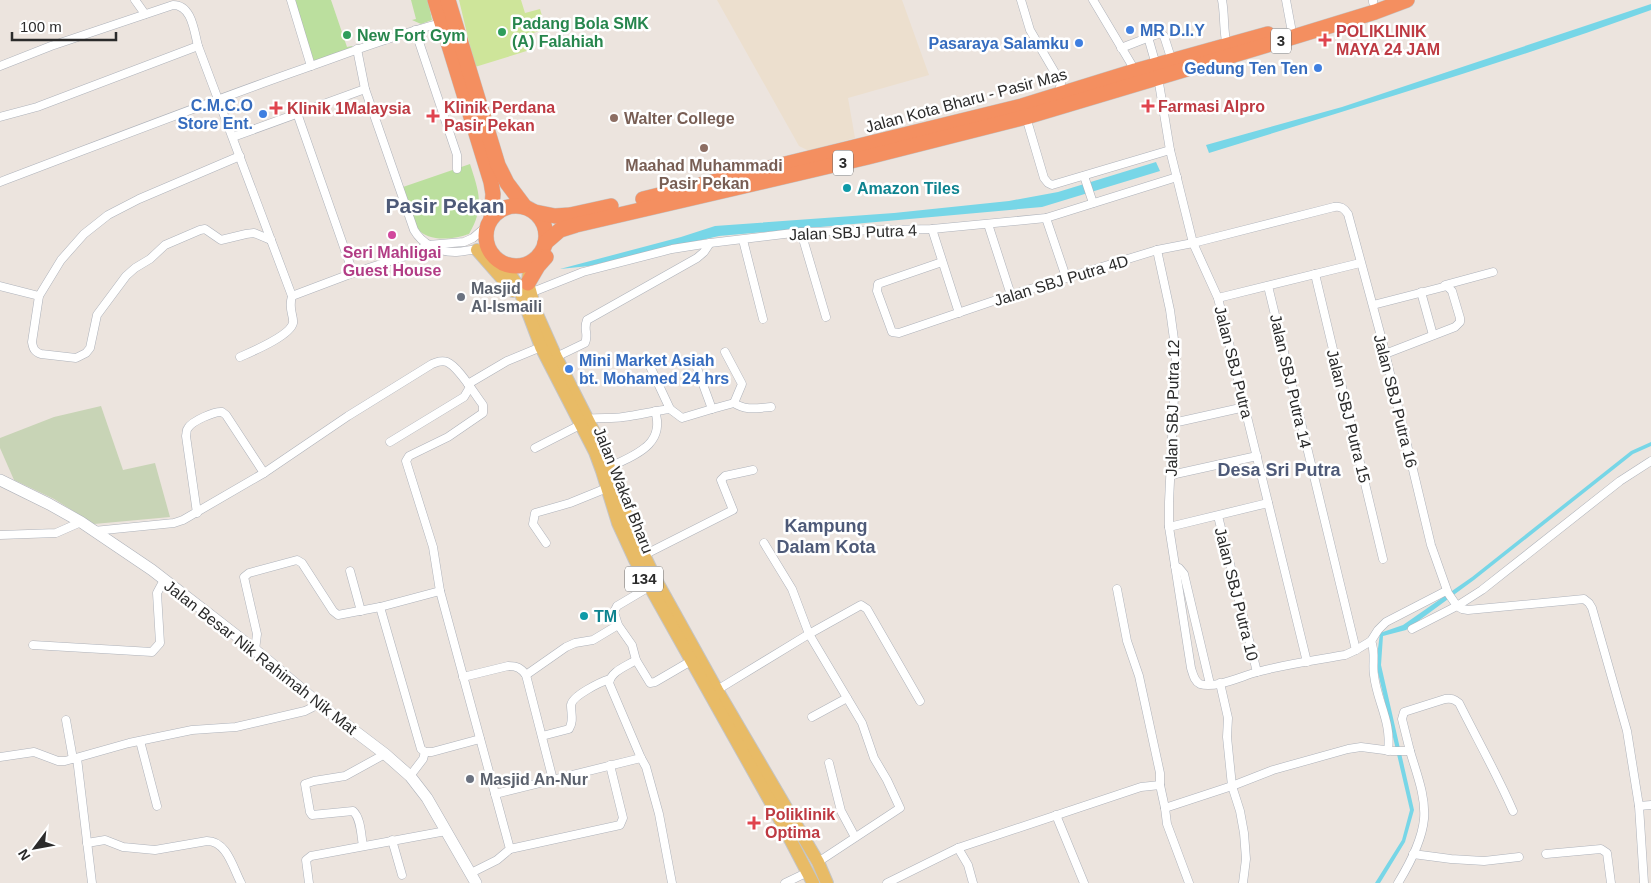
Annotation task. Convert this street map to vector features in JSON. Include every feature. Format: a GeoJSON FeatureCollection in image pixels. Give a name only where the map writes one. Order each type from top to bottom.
{"type":"FeatureCollection","features":[{"type":"Feature","properties":{"kind":"highway"},"geometry":{"type":"LineString","coordinates":[[435,0],[491,182],[493,194],[490,222],[487,231],[488,244],[498,259],[518,265],[533,260],[538,256],[545,243],[544,226],[541,219],[530,210],[507,184],[498,165],[448,0]]}},
{"type":"Feature","properties":{"kind":"highway","name":"Jalan Kota Bharu - Pasir Mas"},"geometry":{"type":"LineString","coordinates":[[1157,72],[1172,62],[1373,1],[1404,1]]}},
{"type":"Feature","properties":{"kind":"highway","name":"Jalan Kota Bharu - Pasir Mas"},"geometry":{"type":"LineString","coordinates":[[545,243],[566,227],[868,157],[1026,117],[1139,77],[1375,12],[1404,1]]}},
{"type":"Feature","properties":{"kind":"highway","name":"Jalan Kota Bharu - Pasir Mas"},"geometry":{"type":"LineString","coordinates":[[530,210],[555,216],[599,209],[1022,106],[1059,89],[1139,77]]}},
{"type":"Feature","properties":{"kind":"highway"},"geometry":{"type":"LineString","coordinates":[[490,222],[495,214],[506,207],[519,206],[530,210]]}},
{"type":"Feature","properties":{"kind":"highway"},"geometry":{"type":"LineString","coordinates":[[529,288],[538,266],[557,243],[587,222]]}},
{"type":"Feature","properties":{"kind":"main road"},"geometry":{"type":"LineString","coordinates":[[477,250],[512,290],[536,333]]}},
{"type":"Feature","properties":{"kind":"main road","name":"Jalan Wakaf Bharu"},"geometry":{"type":"LineString","coordinates":[[498,259],[518,286],[541,347],[610,467],[628,520],[657,582],[818,862],[827,883]]}},
{"type":"Feature","properties":{"kind":"main road"},"geometry":{"type":"LineString","coordinates":[[529,288],[529,269],[533,260]]}},
{"type":"Feature","properties":{"kind":"main road","name":"Jalan Wakaf Bharu"},"geometry":{"type":"LineString","coordinates":[[529,288],[536,312],[584,422],[618,524],[649,587],[811,877]]}},
{"type":"Feature","properties":{"kind":"street"},"geometry":{"type":"LineString","coordinates":[[135,0],[145,14]]}},
{"type":"Feature","properties":{"kind":"street"},"geometry":{"type":"LineString","coordinates":[[291,0],[311,66]]}},
{"type":"Feature","properties":{"kind":"street"},"geometry":{"type":"LineString","coordinates":[[1021,0],[1030,30],[1059,89]]}},
{"type":"Feature","properties":{"kind":"street"},"geometry":{"type":"LineString","coordinates":[[1093,0],[1139,77]]}},
{"type":"Feature","properties":{"kind":"street"},"geometry":{"type":"LineString","coordinates":[[1222,0],[1224,35],[1227,46]]}},
{"type":"Feature","properties":{"kind":"street"},"geometry":{"type":"LineString","coordinates":[[1286,0],[1291,27]]}},
{"type":"Feature","properties":{"kind":"street"},"geometry":{"type":"LineString","coordinates":[[0,66],[51,46],[173,5],[185,8],[189,14],[198,46],[292,296],[290,305],[292,324],[290,329],[263,346],[240,357]]}},
{"type":"Feature","properties":{"kind":"street"},"geometry":{"type":"LineString","coordinates":[[0,182],[218,99],[357,49],[441,24]]}},
{"type":"Feature","properties":{"kind":"street"},"geometry":{"type":"LineString","coordinates":[[416,30],[458,157],[457,169]]}},
{"type":"Feature","properties":{"kind":"street"},"geometry":{"type":"LineString","coordinates":[[1121,48],[1160,33],[1164,36],[1172,62]]}},
{"type":"Feature","properties":{"kind":"street","name":"Jalan SBJ Putra"},"geometry":{"type":"LineString","coordinates":[[1148,37],[1157,72],[1170,150],[1193,243],[1218,298],[1307,662]]}},
{"type":"Feature","properties":{"kind":"street"},"geometry":{"type":"LineString","coordinates":[[0,117],[37,107],[198,46]]}},
{"type":"Feature","properties":{"kind":"street"},"geometry":{"type":"LineString","coordinates":[[357,49],[364,89],[414,230],[419,239],[428,245],[442,250],[453,252],[477,250],[498,259]]}},
{"type":"Feature","properties":{"kind":"street"},"geometry":{"type":"LineString","coordinates":[[233,136],[364,89]]}},
{"type":"Feature","properties":{"kind":"street"},"geometry":{"type":"LineString","coordinates":[[297,113],[353,273]]}},
{"type":"Feature","properties":{"kind":"street"},"geometry":{"type":"LineString","coordinates":[[1026,117],[1044,178],[1052,185],[1084,178],[1170,150]]}},
{"type":"Feature","properties":{"kind":"street"},"geometry":{"type":"LineString","coordinates":[[240,156],[139,199],[108,215],[84,234],[61,260],[39,296],[32,342],[33,348],[41,354],[76,358],[86,353],[90,348],[97,315],[126,276],[150,259],[165,245],[205,229],[221,240],[254,233],[271,240]]}},
{"type":"Feature","properties":{"kind":"street","name":"Jalan SBJ Putra 4"},"geometry":{"type":"LineString","coordinates":[[529,288],[672,249],[710,242],[743,240],[801,232],[932,229],[1046,218],[1092,202],[1177,177]]}},
{"type":"Feature","properties":{"kind":"street"},"geometry":{"type":"LineString","coordinates":[[1084,178],[1092,202]]}},
{"type":"Feature","properties":{"kind":"street","name":"Jalan SBJ Putra 4D"},"geometry":{"type":"LineString","coordinates":[[942,262],[878,284],[877,291],[890,329],[895,334],[1011,294],[1157,250],[1193,243],[1334,207],[1339,207],[1347,212]]}},
{"type":"Feature","properties":{"kind":"street","name":"Jalan SBJ Putra 16"},"geometry":{"type":"LineString","coordinates":[[1347,212],[1373,305],[1431,545],[1447,592],[1455,604]]}},
{"type":"Feature","properties":{"kind":"street"},"geometry":{"type":"LineString","coordinates":[[1046,218],[1066,277]]}},
{"type":"Feature","properties":{"kind":"street"},"geometry":{"type":"LineString","coordinates":[[292,296],[353,273],[406,256],[428,245],[464,242],[472,238],[490,222]]}},
{"type":"Feature","properties":{"kind":"street"},"geometry":{"type":"LineString","coordinates":[[988,224],[1011,294]]}},
{"type":"Feature","properties":{"kind":"street"},"geometry":{"type":"LineString","coordinates":[[932,229],[959,312]]}},
{"type":"Feature","properties":{"kind":"street"},"geometry":{"type":"LineString","coordinates":[[801,232],[826,317]]}},
{"type":"Feature","properties":{"kind":"street"},"geometry":{"type":"LineString","coordinates":[[743,240],[763,319]]}},
{"type":"Feature","properties":{"kind":"street"},"geometry":{"type":"LineString","coordinates":[[556,357],[585,343],[587,338],[584,326],[587,320],[697,258],[704,252],[710,242]]}},
{"type":"Feature","properties":{"kind":"street","name":"Jalan SBJ Putra 12"},"geometry":{"type":"LineString","coordinates":[[1157,250],[1174,334],[1176,354],[1169,527],[1175,566],[1192,673],[1197,683],[1210,684],[1184,574],[1175,566]]}},
{"type":"Feature","properties":{"kind":"street"},"geometry":{"type":"LineString","coordinates":[[1218,298],[1360,263]]}},
{"type":"Feature","properties":{"kind":"street"},"geometry":{"type":"LineString","coordinates":[[1373,305],[1493,272]]}},
{"type":"Feature","properties":{"kind":"street","name":"Jalan SBJ Putra 15"},"geometry":{"type":"LineString","coordinates":[[1315,274],[1383,559]]}},
{"type":"Feature","properties":{"kind":"street"},"geometry":{"type":"LineString","coordinates":[[0,286],[39,296]]}},
{"type":"Feature","properties":{"kind":"street","name":"Jalan SBJ Putra 14"},"geometry":{"type":"LineString","coordinates":[[1268,286],[1356,650]]}},
{"type":"Feature","properties":{"kind":"street"},"geometry":{"type":"LineString","coordinates":[[1385,354],[1455,327],[1460,322],[1452,291],[1450,288],[1443,286]]}},
{"type":"Feature","properties":{"kind":"street"},"geometry":{"type":"LineString","coordinates":[[1421,292],[1433,336]]}},
{"type":"Feature","properties":{"kind":"street"},"geometry":{"type":"LineString","coordinates":[[390,442],[465,396],[469,386],[507,361],[541,347]]}},
{"type":"Feature","properties":{"kind":"street"},"geometry":{"type":"LineString","coordinates":[[725,352],[742,384],[734,403]]}},
{"type":"Feature","properties":{"kind":"street"},"geometry":{"type":"LineString","coordinates":[[94,531],[174,523],[198,513],[264,473],[361,408],[432,364],[440,361],[448,363],[469,386],[482,405],[483,413],[448,437],[410,455],[406,461],[433,547],[440,591],[510,849]]}},
{"type":"Feature","properties":{"kind":"street"},"geometry":{"type":"LineString","coordinates":[[648,362],[670,409],[682,418],[734,403],[742,408],[749,409],[771,407]]}},
{"type":"Feature","properties":{"kind":"street"},"geometry":{"type":"LineString","coordinates":[[697,368],[712,409]]}},
{"type":"Feature","properties":{"kind":"street"},"geometry":{"type":"LineString","coordinates":[[1173,423],[1245,407]]}},
{"type":"Feature","properties":{"kind":"street"},"geometry":{"type":"LineString","coordinates":[[535,448],[584,422],[602,417],[620,418],[670,409]]}},
{"type":"Feature","properties":{"kind":"street"},"geometry":{"type":"LineString","coordinates":[[610,467],[650,445],[658,429],[658,420],[654,411]]}},
{"type":"Feature","properties":{"kind":"street"},"geometry":{"type":"LineString","coordinates":[[198,513],[186,436],[189,427],[193,423],[214,413],[222,412],[226,415],[264,473]]}},
{"type":"Feature","properties":{"kind":"street"},"geometry":{"type":"LineString","coordinates":[[1171,475],[1257,456]]}},
{"type":"Feature","properties":{"kind":"street"},"geometry":{"type":"LineString","coordinates":[[1412,629],[1495,581],[1620,481],[1651,461]]}},
{"type":"Feature","properties":{"kind":"street"},"geometry":{"type":"LineString","coordinates":[[644,555],[733,510],[721,480],[725,476],[753,470]]}},
{"type":"Feature","properties":{"kind":"street","name":"Jalan Besar Nik Rahimah Nik Mat"},"geometry":{"type":"LineString","coordinates":[[0,480],[81,522],[164,580],[255,650],[319,704],[385,754],[410,776],[427,798],[474,878]]}},
{"type":"Feature","properties":{"kind":"street"},"geometry":{"type":"LineString","coordinates":[[546,543],[533,524],[535,514],[570,503],[607,488]]}},
{"type":"Feature","properties":{"kind":"street"},"geometry":{"type":"LineString","coordinates":[[1169,527],[1268,503]]}},
{"type":"Feature","properties":{"kind":"street","name":"Jalan SBJ Putra 10"},"geometry":{"type":"LineString","coordinates":[[1218,516],[1257,672]]}},
{"type":"Feature","properties":{"kind":"street"},"geometry":{"type":"LineString","coordinates":[[0,535],[56,533],[81,522]]}},
{"type":"Feature","properties":{"kind":"street"},"geometry":{"type":"LineString","coordinates":[[764,543],[792,589],[809,634],[862,724],[874,758],[900,808],[818,862]]}},
{"type":"Feature","properties":{"kind":"street"},"geometry":{"type":"LineString","coordinates":[[255,650],[257,634],[244,577],[249,573],[297,560],[302,563],[335,614],[342,616],[440,591]]}},
{"type":"Feature","properties":{"kind":"street"},"geometry":{"type":"LineString","coordinates":[[350,571],[361,611]]}},
{"type":"Feature","properties":{"kind":"street"},"geometry":{"type":"LineString","coordinates":[[33,645],[152,652],[160,643],[157,594],[164,580]]}},
{"type":"Feature","properties":{"kind":"street"},"geometry":{"type":"LineString","coordinates":[[649,587],[615,609],[614,615],[618,626],[632,645],[636,660],[646,679],[652,683],[691,661]]}},
{"type":"Feature","properties":{"kind":"street"},"geometry":{"type":"LineString","coordinates":[[1117,589],[1127,641],[1140,676],[1160,773],[1160,785],[1167,824],[1189,883]]}},
{"type":"Feature","properties":{"kind":"street"},"geometry":{"type":"LineString","coordinates":[[1210,684],[1220,683],[1257,672],[1345,655],[1371,641],[1386,622],[1447,592]]}},
{"type":"Feature","properties":{"kind":"street"},"geometry":{"type":"LineString","coordinates":[[1455,604],[1462,609],[1468,610],[1578,600],[1584,600],[1589,603],[1624,717],[1639,806],[1644,883]]}},
{"type":"Feature","properties":{"kind":"street"},"geometry":{"type":"LineString","coordinates":[[718,690],[809,634],[861,605],[865,606],[920,701]]}},
{"type":"Feature","properties":{"kind":"street"},"geometry":{"type":"LineString","coordinates":[[380,607],[418,743],[425,752]]}},
{"type":"Feature","properties":{"kind":"street"},"geometry":{"type":"LineString","coordinates":[[526,675],[566,647],[575,643],[593,640],[618,626]]}},
{"type":"Feature","properties":{"kind":"street"},"geometry":{"type":"LineString","coordinates":[[1371,641],[1374,652],[1373,673],[1390,733],[1390,751]]}},
{"type":"Feature","properties":{"kind":"street"},"geometry":{"type":"LineString","coordinates":[[542,736],[570,729],[572,724],[571,704],[575,698],[610,679],[617,671],[636,660]]}},
{"type":"Feature","properties":{"kind":"street"},"geometry":{"type":"LineString","coordinates":[[463,678],[515,666],[522,669],[526,675],[553,780]]}},
{"type":"Feature","properties":{"kind":"street"},"geometry":{"type":"LineString","coordinates":[[610,679],[610,686],[646,767],[659,814],[672,883]]}},
{"type":"Feature","properties":{"kind":"street"},"geometry":{"type":"LineString","coordinates":[[1220,683],[1228,718],[1232,786],[1240,811],[1244,833],[1246,859],[1243,883]]}},
{"type":"Feature","properties":{"kind":"street"},"geometry":{"type":"LineString","coordinates":[[812,717],[846,698]]}},
{"type":"Feature","properties":{"kind":"street"},"geometry":{"type":"LineString","coordinates":[[1398,883],[1413,854],[1422,830],[1424,808],[1420,782],[1407,751],[1402,719],[1404,712],[1450,698],[1459,703],[1499,779],[1513,811]]}},
{"type":"Feature","properties":{"kind":"street"},"geometry":{"type":"LineString","coordinates":[[0,757],[34,752],[58,761],[75,759],[140,741],[192,730],[236,727],[305,711],[319,704]]}},
{"type":"Feature","properties":{"kind":"street"},"geometry":{"type":"LineString","coordinates":[[66,720],[75,759],[92,883]]}},
{"type":"Feature","properties":{"kind":"street"},"geometry":{"type":"LineString","coordinates":[[425,752],[480,739]]}},
{"type":"Feature","properties":{"kind":"street"},"geometry":{"type":"LineString","coordinates":[[140,741],[157,806]]}},
{"type":"Feature","properties":{"kind":"street"},"geometry":{"type":"LineString","coordinates":[[1165,808],[1273,770],[1348,749],[1407,751]]}},
{"type":"Feature","properties":{"kind":"street"},"geometry":{"type":"LineString","coordinates":[[410,776],[423,759],[425,752]]}},
{"type":"Feature","properties":{"kind":"street"},"geometry":{"type":"LineString","coordinates":[[363,846],[358,817],[355,812],[312,815],[305,784],[345,776],[385,754]]}},
{"type":"Feature","properties":{"kind":"street"},"geometry":{"type":"LineString","coordinates":[[495,794],[641,758]]}},
{"type":"Feature","properties":{"kind":"street"},"geometry":{"type":"LineString","coordinates":[[828,763],[841,812],[855,837]]}},
{"type":"Feature","properties":{"kind":"street"},"geometry":{"type":"LineString","coordinates":[[474,878],[510,849],[620,825],[623,818],[610,765]]}},
{"type":"Feature","properties":{"kind":"street"},"geometry":{"type":"LineString","coordinates":[[891,882],[958,848],[1141,787],[1160,785]]}},
{"type":"Feature","properties":{"kind":"street"},"geometry":{"type":"LineString","coordinates":[[1639,806],[1651,805]]}},
{"type":"Feature","properties":{"kind":"street"},"geometry":{"type":"LineString","coordinates":[[1056,815],[1084,883]]}},
{"type":"Feature","properties":{"kind":"street"},"geometry":{"type":"LineString","coordinates":[[309,883],[306,864],[308,857],[446,831]]}},
{"type":"Feature","properties":{"kind":"street"},"geometry":{"type":"LineString","coordinates":[[87,843],[105,840],[124,848],[155,850],[208,841],[215,842],[224,849],[241,883]]}},
{"type":"Feature","properties":{"kind":"street"},"geometry":{"type":"LineString","coordinates":[[392,840],[402,876]]}},
{"type":"Feature","properties":{"kind":"street"},"geometry":{"type":"LineString","coordinates":[[958,848],[968,864],[973,883]]}},
{"type":"Feature","properties":{"kind":"street"},"geometry":{"type":"LineString","coordinates":[[1546,854],[1601,849],[1607,853],[1612,883]]}},
{"type":"Feature","properties":{"kind":"street"},"geometry":{"type":"LineString","coordinates":[[1413,854],[1484,861],[1519,857]]}},
{"type":"Feature","properties":{"kind":"street"},"geometry":{"type":"LineString","coordinates":[[785,883],[811,877]]}},
{"type":"Feature","properties":{"kind":"shaded area"},"geometry":{"type":"Polygon","coordinates":[[[717,0],[902,0],[929,75],[848,98],[855,138],[809,151],[799,146],[717,0]]]}},
{"type":"Feature","properties":{"kind":"green space"},"geometry":{"type":"Polygon","coordinates":[[[291,0],[331,0],[347,47],[352,46],[353,50],[311,66],[291,0]]]}},
{"type":"Feature","properties":{"kind":"green space"},"geometry":{"type":"Polygon","coordinates":[[[411,0],[428,0],[432,20],[421,24],[412,20],[416,19],[411,0]]]}},
{"type":"Feature","properties":{"kind":"green space","name":"Padang Bola SMK (A) Falahiah"},"geometry":{"type":"Polygon","coordinates":[[[459,0],[521,0],[525,13],[540,9],[546,29],[527,35],[533,49],[475,67],[459,0]]]}},
{"type":"Feature","properties":{"kind":"green space"},"geometry":{"type":"Polygon","coordinates":[[[470,164],[478,191],[479,207],[469,234],[457,237],[435,238],[422,233],[413,220],[403,187],[470,164]]]}},
{"type":"Feature","properties":{"kind":"green space"},"geometry":{"type":"Polygon","coordinates":[[[101,406],[123,470],[155,463],[170,517],[94,524],[54,499],[14,480],[0,448],[0,438],[54,417],[101,406]]]}},
{"type":"Feature","properties":{"kind":"water"},"geometry":{"type":"Polygon","coordinates":[[[1651,4],[1651,10],[1431,84],[1209,153],[1206,145],[1342,107],[1651,4]]]}},
{"type":"Feature","properties":{"kind":"water"},"geometry":{"type":"Polygon","coordinates":[[[1156,162],[1160,171],[1042,207],[719,236],[589,266],[560,269],[681,237],[715,226],[894,213],[1009,201],[1058,192],[1156,162]]]}},
{"type":"Feature","properties":{"kind":"water"},"geometry":{"type":"Polygon","coordinates":[[[1651,442],[1651,446],[1633,454],[1474,580],[1406,630],[1383,636],[1381,665],[1414,810],[1405,842],[1380,883],[1375,883],[1402,840],[1410,810],[1376,664],[1380,633],[1403,625],[1472,577],[1631,451],[1651,442]]]}},
{"type":"Feature","properties":{"kind":"place","name":"MR D.I.Y"},"geometry":{"type":"Point","coordinates":[1130,30]}},
{"type":"Feature","properties":{"kind":"place","name":"Padang Bola SMK (A) Falahiah"},"geometry":{"type":"Point","coordinates":[502,32]}},
{"type":"Feature","properties":{"kind":"place","name":"New Fort Gym"},"geometry":{"type":"Point","coordinates":[347,35]}},
{"type":"Feature","properties":{"kind":"place","name":"POLIKLINIK MAYA 24 JAM"},"geometry":{"type":"Point","coordinates":[1325,40]}},
{"type":"Feature","properties":{"kind":"place","name":"Pasaraya Salamku"},"geometry":{"type":"Point","coordinates":[1079,43]}},
{"type":"Feature","properties":{"kind":"place","name":"Gedung Ten Ten"},"geometry":{"type":"Point","coordinates":[1318,68]}},
{"type":"Feature","properties":{"kind":"place","name":"Farmasi Alpro"},"geometry":{"type":"Point","coordinates":[1148,106]}},
{"type":"Feature","properties":{"kind":"place","name":"Klinik 1Malaysia"},"geometry":{"type":"Point","coordinates":[276,108]}},
{"type":"Feature","properties":{"kind":"place","name":"C.M.C.O Store Ent."},"geometry":{"type":"Point","coordinates":[263,114]}},
{"type":"Feature","properties":{"kind":"place","name":"Klinik Perdana Pasir Pekan"},"geometry":{"type":"Point","coordinates":[433,116]}},
{"type":"Feature","properties":{"kind":"place","name":"Walter College"},"geometry":{"type":"Point","coordinates":[614,118]}},
{"type":"Feature","properties":{"kind":"place","name":"Maahad Muhammadi Pasir Pekan"},"geometry":{"type":"Point","coordinates":[704,148]}},
{"type":"Feature","properties":{"kind":"place","name":"Amazon Tiles"},"geometry":{"type":"Point","coordinates":[847,188]}},
{"type":"Feature","properties":{"kind":"place","name":"Seri Mahligai Guest House"},"geometry":{"type":"Point","coordinates":[392,235]}},
{"type":"Feature","properties":{"kind":"place","name":"Masjid Al-Ismaili"},"geometry":{"type":"Point","coordinates":[461,297]}},
{"type":"Feature","properties":{"kind":"place","name":"Mini Market Asiah bt. Mohamed 24 hrs"},"geometry":{"type":"Point","coordinates":[569,369]}},
{"type":"Feature","properties":{"kind":"place","name":"TM"},"geometry":{"type":"Point","coordinates":[584,616]}},
{"type":"Feature","properties":{"kind":"place","name":"Masjid An-Nur"},"geometry":{"type":"Point","coordinates":[470,779]}},
{"type":"Feature","properties":{"kind":"place","name":"Poliklinik Optima"},"geometry":{"type":"Point","coordinates":[754,823]}},
{"type":"Feature","properties":{"kind":"district","name":"Pasir Pekan"},"geometry":{"type":"Point","coordinates":[445,206]}},
{"type":"Feature","properties":{"kind":"district","name":"Desa Sri Putra"},"geometry":{"type":"Point","coordinates":[1279,470]}},
{"type":"Feature","properties":{"kind":"district","name":"Kampung Dalam Kota"},"geometry":{"type":"Point","coordinates":[826,536]}}]}
